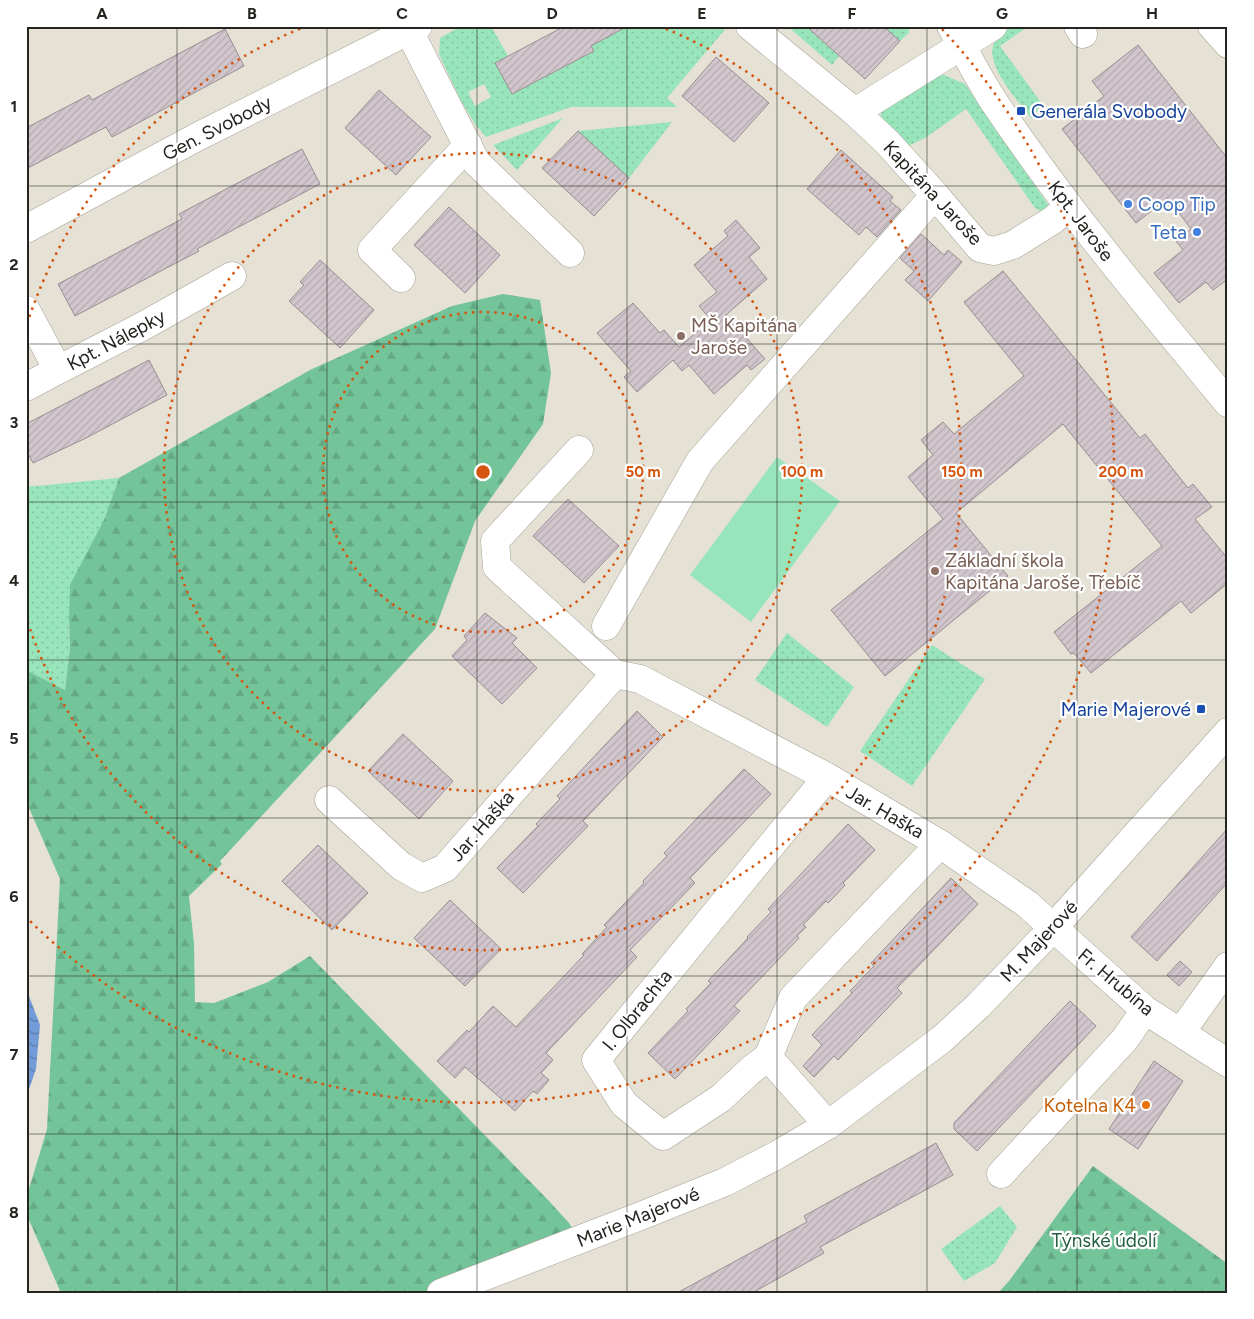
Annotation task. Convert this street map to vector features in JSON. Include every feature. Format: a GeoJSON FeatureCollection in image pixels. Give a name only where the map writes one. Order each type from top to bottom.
{"type":"FeatureCollection","features":[{"type":"Feature","properties":{"kind":"street","name":"Kapitána Jaroše"},"geometry":{"type":"LineString","coordinates":[[750,26],[855,112],[887,142],[980,248],[994,250],[1014,245],[1053,220],[1068,207]]}},
{"type":"Feature","properties":{"kind":"street"},"geometry":{"type":"LineString","coordinates":[[855,112],[956,35],[993,26]]}},
{"type":"Feature","properties":{"kind":"street"},"geometry":{"type":"LineString","coordinates":[[1212,26],[1228,44]]}},
{"type":"Feature","properties":{"kind":"street","name":"Gen. Svobody"},"geometry":{"type":"LineString","coordinates":[[26,229],[197,137],[414,28],[476,162],[570,253]]}},
{"type":"Feature","properties":{"kind":"street","name":"Kpt. Jaroše"},"geometry":{"type":"LineString","coordinates":[[956,35],[993,101],[1068,207],[1228,403]]}},
{"type":"Feature","properties":{"kind":"street"},"geometry":{"type":"LineString","coordinates":[[401,278],[372,250],[468,145]]}},
{"type":"Feature","properties":{"kind":"street"},"geometry":{"type":"LineString","coordinates":[[606,626],[700,461],[935,195]]}},
{"type":"Feature","properties":{"kind":"street","name":"Kpt. Nálepky"},"geometry":{"type":"LineString","coordinates":[[26,310],[58,370],[145,325],[232,276]]}},
{"type":"Feature","properties":{"kind":"street"},"geometry":{"type":"LineString","coordinates":[[26,387],[58,370]]}},
{"type":"Feature","properties":{"kind":"street"},"geometry":{"type":"LineString","coordinates":[[579,450],[495,541],[497,567],[615,674]]}},
{"type":"Feature","properties":{"kind":"street","name":"Jar. Haška"},"geometry":{"type":"LineString","coordinates":[[329,800],[401,866],[422,878],[445,868],[615,674],[640,679],[827,777],[940,844],[1027,904],[1053,928]]}},
{"type":"Feature","properties":{"kind":"street","name":"M. Majerové"},"geometry":{"type":"LineString","coordinates":[[828,1125],[942,1039],[978,1006],[1053,928],[1228,732]]}},
{"type":"Feature","properties":{"kind":"street","name":"I. Olbrachta"},"geometry":{"type":"LineString","coordinates":[[768,1057],[721,1098],[663,1136],[624,1104],[596,1060],[827,777]]}},
{"type":"Feature","properties":{"kind":"street","name":"Jar. Haška"},"geometry":{"type":"LineString","coordinates":[[768,1057],[793,998],[940,844]]}},
{"type":"Feature","properties":{"kind":"street","name":"Fr. Hrubína"},"geometry":{"type":"LineString","coordinates":[[1053,928],[1146,1010],[1228,1063]]}},
{"type":"Feature","properties":{"kind":"street"},"geometry":{"type":"LineString","coordinates":[[1181,1032],[1228,966]]}},
{"type":"Feature","properties":{"kind":"street"},"geometry":{"type":"LineString","coordinates":[[1001,1174],[1125,1039],[1146,1010]]}},
{"type":"Feature","properties":{"kind":"street"},"geometry":{"type":"LineString","coordinates":[[768,1057],[828,1125]]}},
{"type":"Feature","properties":{"kind":"street","name":"Marie Majerové"},"geometry":{"type":"LineString","coordinates":[[441,1293],[638,1218],[725,1182],[777,1155],[828,1125]]}},
{"type":"Feature","properties":{"kind":"green space"},"geometry":{"type":"Polygon","coordinates":[[[461,26],[491,26],[508,56],[496,63],[512,94],[594,51],[591,46],[628,26],[728,26],[667,98],[677,107],[571,107],[486,137],[475,124],[461,101],[439,54],[440,38],[461,26]],[[484,84],[468,92],[475,106],[491,97],[484,84]]]}},
{"type":"Feature","properties":{"kind":"green space"},"geometry":{"type":"Polygon","coordinates":[[[787,26],[818,26],[813,33],[839,56],[832,65],[787,26]]]}},
{"type":"Feature","properties":{"kind":"green space"},"geometry":{"type":"Polygon","coordinates":[[[883,26],[908,26],[909,33],[900,41],[883,26]]]}},
{"type":"Feature","properties":{"kind":"green space"},"geometry":{"type":"Polygon","coordinates":[[[1013,26],[1029,26],[1000,46],[1042,104],[1032,119],[1011,93],[993,60],[992,50],[995,41],[1001,34],[1013,26]]]}},
{"type":"Feature","properties":{"kind":"green space"},"geometry":{"type":"Polygon","coordinates":[[[944,75],[965,84],[1051,209],[1041,211],[1035,208],[966,109],[925,138],[910,145],[890,142],[880,129],[881,110],[926,77],[944,75]]]}},
{"type":"Feature","properties":{"kind":"green space"},"geometry":{"type":"Polygon","coordinates":[[[563,118],[517,170],[493,145],[563,118]]]}},
{"type":"Feature","properties":{"kind":"green space"},"geometry":{"type":"Polygon","coordinates":[[[672,122],[629,178],[578,131],[672,122]]]}},
{"type":"Feature","properties":{"kind":"green space"},"geometry":{"type":"Polygon","coordinates":[[[503,294],[540,300],[551,373],[543,424],[475,521],[435,629],[220,861],[222,864],[189,896],[194,944],[195,1002],[214,1003],[268,982],[310,956],[548,1200],[569,1223],[580,1240],[441,1293],[61,1293],[26,1213],[26,1199],[47,1129],[60,879],[26,801],[26,670],[65,690],[70,648],[70,585],[104,520],[119,478],[310,370],[452,306],[503,294]]]}},
{"type":"Feature","properties":{"kind":"green space"},"geometry":{"type":"Polygon","coordinates":[[[777,457],[840,501],[751,622],[690,575],[777,457]]]}},
{"type":"Feature","properties":{"kind":"green space"},"geometry":{"type":"Polygon","coordinates":[[[119,478],[69,619],[70,648],[65,690],[26,670],[26,487],[119,478]]]}},
{"type":"Feature","properties":{"kind":"green space"},"geometry":{"type":"Polygon","coordinates":[[[787,633],[854,687],[827,727],[755,680],[787,633]]]}},
{"type":"Feature","properties":{"kind":"green space"},"geometry":{"type":"Polygon","coordinates":[[[932,645],[985,679],[912,786],[860,751],[932,645]]]}},
{"type":"Feature","properties":{"kind":"green space","name":"Týnské údolí"},"geometry":{"type":"Polygon","coordinates":[[[1093,1166],[1228,1264],[1228,1293],[998,1293],[1009,1281],[1093,1166]]]}},
{"type":"Feature","properties":{"kind":"green space"},"geometry":{"type":"Polygon","coordinates":[[[1000,1206],[1017,1227],[995,1263],[964,1281],[941,1249],[1000,1206]]]}},
{"type":"Feature","properties":{"kind":"water"},"geometry":{"type":"Polygon","coordinates":[[[26,988],[40,1025],[36,1069],[26,1098],[26,988]]]}},
{"type":"Feature","properties":{"kind":"building"},"geometry":{"type":"Polygon","coordinates":[[[565,26],[628,26],[591,46],[594,51],[512,94],[495,63],[565,26]]]}},
{"type":"Feature","properties":{"kind":"building"},"geometry":{"type":"Polygon","coordinates":[[[806,26],[883,26],[900,41],[865,79],[806,26]]]}},
{"type":"Feature","properties":{"kind":"building"},"geometry":{"type":"Polygon","coordinates":[[[225,29],[244,66],[112,137],[106,127],[26,169],[26,128],[89,95],[92,100],[225,29]]]}},
{"type":"Feature","properties":{"kind":"building"},"geometry":{"type":"Polygon","coordinates":[[[1138,45],[1228,159],[1228,279],[1213,290],[1206,282],[1179,303],[1154,273],[1183,250],[1176,241],[1191,229],[1168,198],[1136,223],[1062,129],[1104,96],[1092,81],[1138,45]]]}},
{"type":"Feature","properties":{"kind":"building"},"geometry":{"type":"Polygon","coordinates":[[[716,57],[769,103],[734,142],[682,96],[716,57]]]}},
{"type":"Feature","properties":{"kind":"building"},"geometry":{"type":"Polygon","coordinates":[[[379,90],[431,137],[396,175],[345,128],[379,90]]]}},
{"type":"Feature","properties":{"kind":"building"},"geometry":{"type":"Polygon","coordinates":[[[578,131],[629,178],[594,216],[542,168],[578,131]]]}},
{"type":"Feature","properties":{"kind":"building"},"geometry":{"type":"Polygon","coordinates":[[[302,149],[320,184],[197,249],[199,251],[75,316],[58,284],[182,219],[179,214],[302,149]]]}},
{"type":"Feature","properties":{"kind":"building"},"geometry":{"type":"Polygon","coordinates":[[[841,150],[893,197],[890,201],[901,210],[877,237],[866,227],[859,235],[807,189],[841,150]]]}},
{"type":"Feature","properties":{"kind":"building"},"geometry":{"type":"Polygon","coordinates":[[[449,207],[500,255],[465,293],[414,245],[449,207]]]}},
{"type":"Feature","properties":{"kind":"building"},"geometry":{"type":"Polygon","coordinates":[[[736,220],[760,248],[749,257],[767,279],[726,315],[765,359],[751,370],[747,365],[714,394],[689,365],[682,371],[673,360],[637,392],[624,377],[631,371],[597,333],[633,303],[660,333],[664,330],[679,347],[711,320],[699,306],[717,292],[694,265],[728,236],[724,231],[736,220]]]}},
{"type":"Feature","properties":{"kind":"building"},"geometry":{"type":"Polygon","coordinates":[[[921,234],[944,255],[948,250],[962,262],[928,301],[905,280],[914,271],[900,258],[921,234]]]}},
{"type":"Feature","properties":{"kind":"building"},"geometry":{"type":"Polygon","coordinates":[[[320,260],[374,310],[340,348],[289,301],[304,285],[300,282],[320,260]]]}},
{"type":"Feature","properties":{"kind":"building"},"geometry":{"type":"Polygon","coordinates":[[[1003,271],[1140,438],[1145,434],[1188,488],[1193,484],[1212,507],[1195,519],[1228,559],[1228,583],[1191,613],[1181,601],[1091,673],[1074,653],[1071,654],[1054,632],[1162,546],[1063,424],[956,513],[1008,576],[885,676],[831,610],[943,519],[908,477],[933,455],[921,440],[943,422],[954,434],[1024,376],[964,302],[1003,271]]]}},
{"type":"Feature","properties":{"kind":"building"},"geometry":{"type":"Polygon","coordinates":[[[149,360],[167,395],[86,438],[33,463],[26,450],[26,424],[149,360]]]}},
{"type":"Feature","properties":{"kind":"building"},"geometry":{"type":"Polygon","coordinates":[[[568,499],[619,546],[584,583],[533,536],[568,499]]]}},
{"type":"Feature","properties":{"kind":"building"},"geometry":{"type":"Polygon","coordinates":[[[485,613],[517,638],[512,643],[537,668],[502,704],[452,656],[467,640],[464,636],[485,613]]]}},
{"type":"Feature","properties":{"kind":"building"},"geometry":{"type":"Polygon","coordinates":[[[637,711],[663,737],[583,821],[588,826],[523,893],[497,868],[538,826],[536,824],[560,799],[557,796],[637,711]]]}},
{"type":"Feature","properties":{"kind":"building"},"geometry":{"type":"Polygon","coordinates":[[[403,734],[453,781],[419,819],[368,771],[403,734]]]}},
{"type":"Feature","properties":{"kind":"building"},"geometry":{"type":"Polygon","coordinates":[[[744,769],[771,794],[690,878],[695,883],[630,950],[637,957],[546,1053],[553,1060],[541,1073],[549,1080],[537,1094],[533,1091],[515,1111],[465,1067],[455,1078],[437,1061],[467,1030],[469,1032],[493,1006],[516,1027],[584,955],[582,954],[607,927],[604,925],[667,856],[664,853],[744,769]]]}},
{"type":"Feature","properties":{"kind":"building"},"geometry":{"type":"Polygon","coordinates":[[[848,824],[875,850],[843,883],[845,885],[837,894],[828,903],[826,901],[803,925],[806,927],[797,936],[799,938],[734,1006],[740,1011],[675,1079],[648,1053],[688,1011],[686,1009],[711,983],[708,981],[771,912],[768,909],[848,824]]]}},
{"type":"Feature","properties":{"kind":"building"},"geometry":{"type":"Polygon","coordinates":[[[1228,828],[1228,882],[1157,961],[1131,937],[1228,828]]]}},
{"type":"Feature","properties":{"kind":"building"},"geometry":{"type":"Polygon","coordinates":[[[318,845],[368,893],[332,930],[282,881],[318,845]]]}},
{"type":"Feature","properties":{"kind":"building"},"geometry":{"type":"Polygon","coordinates":[[[951,878],[978,904],[897,988],[902,993],[838,1060],[834,1056],[814,1077],[803,1066],[822,1045],[812,1035],[852,993],[850,991],[874,966],[871,963],[951,878]]]}},
{"type":"Feature","properties":{"kind":"building"},"geometry":{"type":"Polygon","coordinates":[[[450,900],[501,949],[465,986],[414,938],[450,900]]]}},
{"type":"Feature","properties":{"kind":"building"},"geometry":{"type":"Polygon","coordinates":[[[1180,961],[1192,972],[1179,986],[1167,975],[1180,961]]]}},
{"type":"Feature","properties":{"kind":"building"},"geometry":{"type":"Polygon","coordinates":[[[1070,1001],[1096,1026],[977,1151],[954,1129],[954,1123],[1070,1001]]]}},
{"type":"Feature","properties":{"kind":"building","name":"Kotelna K4"},"geometry":{"type":"Polygon","coordinates":[[[1154,1061],[1183,1081],[1138,1149],[1109,1129],[1154,1061]]]}},
{"type":"Feature","properties":{"kind":"building"},"geometry":{"type":"Polygon","coordinates":[[[936,1143],[953,1175],[820,1247],[824,1253],[752,1293],[677,1293],[807,1222],[804,1216],[936,1143]]]}},
{"type":"Feature","properties":{"kind":"place","name":"Generála Svobody"},"geometry":{"type":"Point","coordinates":[1021,111]}},
{"type":"Feature","properties":{"kind":"place","name":"Coop Tip"},"geometry":{"type":"Point","coordinates":[1128,204]}},
{"type":"Feature","properties":{"kind":"place","name":"Teta"},"geometry":{"type":"Point","coordinates":[1197,232]}},
{"type":"Feature","properties":{"kind":"place","name":"MŠ Kapitána Jaroše"},"geometry":{"type":"Point","coordinates":[681,336]}},
{"type":"Feature","properties":{"kind":"place","name":"Základní škola Kapitána Jaroše, Třebíč"},"geometry":{"type":"Point","coordinates":[935,571]}},
{"type":"Feature","properties":{"kind":"place","name":"Marie Majerové"},"geometry":{"type":"Point","coordinates":[1201,709]}},
{"type":"Feature","properties":{"kind":"place","name":"Kotelna K4"},"geometry":{"type":"Point","coordinates":[1146,1105]}}]}
